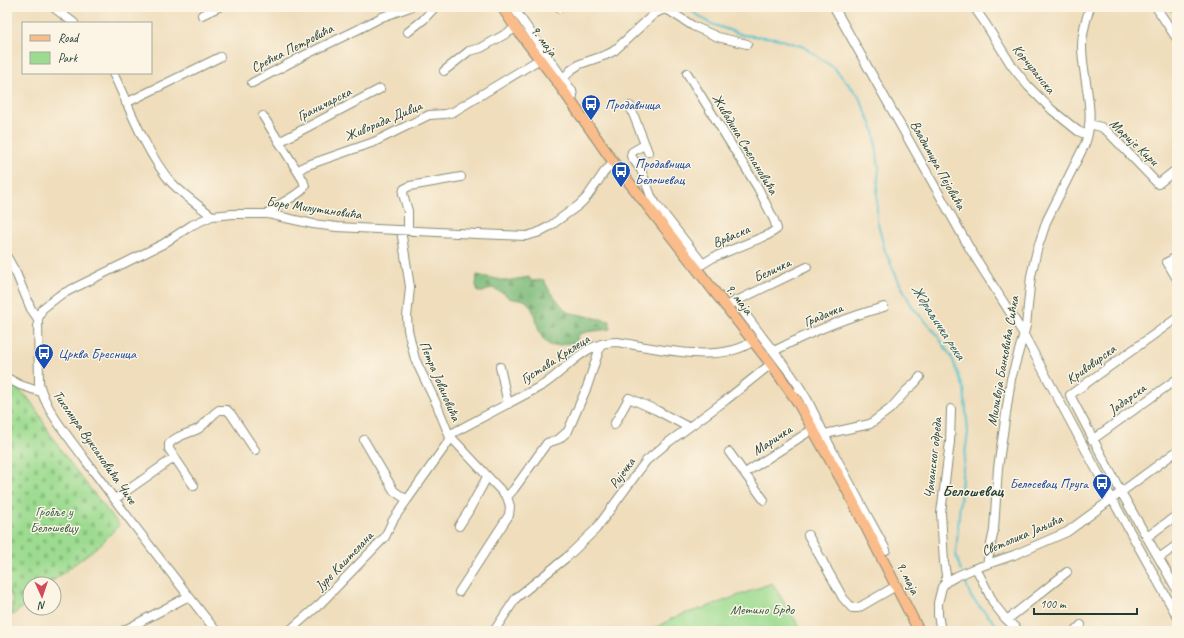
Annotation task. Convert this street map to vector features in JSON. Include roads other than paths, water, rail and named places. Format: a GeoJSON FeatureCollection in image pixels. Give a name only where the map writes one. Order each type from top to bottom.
{"type":"FeatureCollection","features":[{"type":"Feature","properties":{"kind":"main road","name":"9. маја"},"geometry":{"type":"LineString","coordinates":[[502,7],[515,10],[516,28],[540,59],[614,163],[700,266],[726,306],[771,364],[796,401],[867,521],[896,586],[919,631]]}},
{"type":"Feature","properties":{"kind":"street"},"geometry":{"type":"LineString","coordinates":[[53,7],[73,22]]}},
{"type":"Feature","properties":{"kind":"street"},"geometry":{"type":"LineString","coordinates":[[202,15],[220,7]]}},
{"type":"Feature","properties":{"kind":"street","name":"Срећка Петровића"},"geometry":{"type":"LineString","coordinates":[[252,83],[382,17],[410,7]]}},
{"type":"Feature","properties":{"kind":"street"},"geometry":{"type":"LineString","coordinates":[[408,32],[423,20],[435,7]]}},
{"type":"Feature","properties":{"kind":"street","name":"Владимира Пејовића"},"geometry":{"type":"LineString","coordinates":[[834,7],[970,249],[1024,333],[1112,499],[1177,616]]}},
{"type":"Feature","properties":{"kind":"street","name":"Корчуланска"},"geometry":{"type":"LineString","coordinates":[[974,7],[1012,66],[1028,86],[1052,110],[1078,131],[1087,136]]}},
{"type":"Feature","properties":{"kind":"street","name":"Миливоја Банковића Сићка"},"geometry":{"type":"LineString","coordinates":[[987,564],[996,511],[998,468],[1011,379],[1026,326],[1031,276],[1037,250],[1047,220],[1085,144],[1087,136],[1089,124],[1088,99],[1082,47],[1084,25],[1090,7]]}},
{"type":"Feature","properties":{"kind":"street"},"geometry":{"type":"LineString","coordinates":[[1156,7],[1177,40]]}},
{"type":"Feature","properties":{"kind":"street"},"geometry":{"type":"LineString","coordinates":[[1173,7],[1177,8]]}},
{"type":"Feature","properties":{"kind":"street"},"geometry":{"type":"LineString","coordinates":[[515,10],[564,78],[573,94],[570,101]]}},
{"type":"Feature","properties":{"kind":"street"},"geometry":{"type":"LineString","coordinates":[[564,78],[570,70],[580,64],[614,51],[654,14],[662,10],[668,10],[693,26],[718,37],[747,44]]}},
{"type":"Feature","properties":{"kind":"street"},"geometry":{"type":"LineString","coordinates":[[444,71],[469,51],[481,48],[516,28]]}},
{"type":"Feature","properties":{"kind":"street"},"geometry":{"type":"LineString","coordinates":[[126,103],[220,57]]}},
{"type":"Feature","properties":{"kind":"street","name":"Живорада Дивца"},"geometry":{"type":"LineString","coordinates":[[298,171],[305,166],[374,142],[432,114],[445,114],[453,112],[540,59]]}},
{"type":"Feature","properties":{"kind":"street","name":"Живадина Степановића"},"geometry":{"type":"LineString","coordinates":[[687,73],[758,188],[777,229]]}},
{"type":"Feature","properties":{"kind":"street"},"geometry":{"type":"LineString","coordinates":[[113,74],[126,103],[162,171],[181,191],[212,216]]}},
{"type":"Feature","properties":{"kind":"street","name":"Граничарска"},"geometry":{"type":"LineString","coordinates":[[279,142],[380,89]]}},
{"type":"Feature","properties":{"kind":"street"},"geometry":{"type":"LineString","coordinates":[[630,106],[646,148],[632,152],[631,156],[641,170],[649,192],[656,204],[700,266]]}},
{"type":"Feature","properties":{"kind":"street"},"geometry":{"type":"LineString","coordinates":[[263,116],[305,183],[304,188],[301,191],[279,204],[268,214]]}},
{"type":"Feature","properties":{"kind":"street","name":"Марије Кири"},"geometry":{"type":"LineString","coordinates":[[1089,124],[1101,127],[1108,132],[1158,184],[1177,169]]}},
{"type":"Feature","properties":{"kind":"street","name":"Боре Милутиновића"},"geometry":{"type":"LineString","coordinates":[[38,320],[42,309],[60,295],[163,244],[192,225],[212,216],[233,214],[268,214],[324,226],[521,236],[531,235],[550,226],[579,205],[587,197],[605,171],[614,163]]}},
{"type":"Feature","properties":{"kind":"street","name":"Петра Јовановића"},"geometry":{"type":"LineString","coordinates":[[461,177],[410,186],[404,189],[403,194],[408,211],[404,230],[410,286],[407,317],[408,337],[415,359],[450,436],[507,497]]}},
{"type":"Feature","properties":{"kind":"street","name":"Врбаска"},"geometry":{"type":"LineString","coordinates":[[700,266],[714,257],[768,235],[777,229]]}},
{"type":"Feature","properties":{"kind":"street","name":"Тихомира Вуксановића Чиче"},"geometry":{"type":"LineString","coordinates":[[7,257],[16,273],[31,309],[38,320],[38,377],[41,392],[48,406],[115,499],[216,631]]}},
{"type":"Feature","properties":{"kind":"street"},"geometry":{"type":"LineString","coordinates":[[1177,257],[1167,262],[1177,279]]}},
{"type":"Feature","properties":{"kind":"street","name":"Беличка"},"geometry":{"type":"LineString","coordinates":[[726,306],[807,267]]}},
{"type":"Feature","properties":{"kind":"street"},"geometry":{"type":"LineString","coordinates":[[736,300],[799,386],[825,434],[867,521],[886,550]]}},
{"type":"Feature","properties":{"kind":"street","name":"Градачка"},"geometry":{"type":"LineString","coordinates":[[774,351],[850,318],[884,306]]}},
{"type":"Feature","properties":{"kind":"street","name":"Кривовирска"},"geometry":{"type":"LineString","coordinates":[[1177,318],[1070,395],[1092,440],[1177,590]]}},
{"type":"Feature","properties":{"kind":"street","name":"Густава Крклеца"},"geometry":{"type":"LineString","coordinates":[[450,436],[549,381],[584,352],[601,344],[617,342],[685,352],[704,353],[736,350],[747,346],[753,341]]}},
{"type":"Feature","properties":{"kind":"street"},"geometry":{"type":"LineString","coordinates":[[459,592],[509,515],[510,506],[507,497],[547,443],[559,439],[568,431],[587,387],[601,344]]}},
{"type":"Feature","properties":{"kind":"street","name":"Ријечка"},"geometry":{"type":"LineString","coordinates":[[494,631],[516,598],[528,590],[567,557],[588,537],[611,510],[646,461],[771,364]]}},
{"type":"Feature","properties":{"kind":"street"},"geometry":{"type":"LineString","coordinates":[[500,367],[508,404]]}},
{"type":"Feature","properties":{"kind":"street"},"geometry":{"type":"LineString","coordinates":[[825,434],[870,424],[890,409],[907,390],[916,384],[920,377]]}},
{"type":"Feature","properties":{"kind":"street"},"geometry":{"type":"LineString","coordinates":[[7,378],[41,392]]}},
{"type":"Feature","properties":{"kind":"street","name":"Јадарска"},"geometry":{"type":"LineString","coordinates":[[1092,440],[1177,379]]}},
{"type":"Feature","properties":{"kind":"street"},"geometry":{"type":"LineString","coordinates":[[796,401],[799,386]]}},
{"type":"Feature","properties":{"kind":"street"},"geometry":{"type":"LineString","coordinates":[[614,425],[629,398],[656,410],[688,428]]}},
{"type":"Feature","properties":{"kind":"street"},"geometry":{"type":"LineString","coordinates":[[194,486],[169,446],[171,441],[198,428],[215,412],[222,409],[227,410],[255,450]]}},
{"type":"Feature","properties":{"kind":"street","name":"Чачанског одреда"},"geometry":{"type":"LineString","coordinates":[[946,582],[941,513],[951,434],[951,409]]}},
{"type":"Feature","properties":{"kind":"street","name":"Маричка"},"geometry":{"type":"LineString","coordinates":[[745,473],[813,429]]}},
{"type":"Feature","properties":{"kind":"street","name":"Јуре Каштелана"},"geometry":{"type":"LineString","coordinates":[[289,631],[320,604],[385,537],[393,520],[450,436]]}},
{"type":"Feature","properties":{"kind":"street"},"geometry":{"type":"LineString","coordinates":[[364,440],[394,490],[407,500]]}},
{"type":"Feature","properties":{"kind":"street","name":"Светолика Јањића"},"geometry":{"type":"LineString","coordinates":[[946,582],[974,568],[1005,558],[1067,532],[1177,451]]}},
{"type":"Feature","properties":{"kind":"street","name":"Маричка"},"geometry":{"type":"LineString","coordinates":[[729,452],[764,500]]}},
{"type":"Feature","properties":{"kind":"street"},"geometry":{"type":"LineString","coordinates":[[115,499],[175,457]]}},
{"type":"Feature","properties":{"kind":"street"},"geometry":{"type":"LineString","coordinates":[[459,526],[487,477]]}},
{"type":"Feature","properties":{"kind":"street"},"geometry":{"type":"LineString","coordinates":[[1147,537],[1177,515]]}},
{"type":"Feature","properties":{"kind":"street"},"geometry":{"type":"LineString","coordinates":[[808,535],[843,598],[852,608],[858,608],[896,586]]}},
{"type":"Feature","properties":{"kind":"street"},"geometry":{"type":"LineString","coordinates":[[991,545],[996,555],[1005,558]]}},
{"type":"Feature","properties":{"kind":"street"},"geometry":{"type":"LineString","coordinates":[[1159,558],[1177,545]]}},
{"type":"Feature","properties":{"kind":"street"},"geometry":{"type":"LineString","coordinates":[[974,568],[991,599],[1007,620],[1019,631]]}},
{"type":"Feature","properties":{"kind":"street"},"geometry":{"type":"LineString","coordinates":[[1007,620],[1067,572]]}},
{"type":"Feature","properties":{"kind":"street"},"geometry":{"type":"LineString","coordinates":[[941,631],[938,616],[938,603],[942,587],[946,582]]}},
{"type":"Feature","properties":{"kind":"street"},"geometry":{"type":"LineString","coordinates":[[123,631],[189,596]]}},
{"type":"Feature","properties":{"kind":"street"},"geometry":{"type":"LineString","coordinates":[[1075,631],[1081,625]]}},
{"type":"Feature","properties":{"kind":"waterway","name":"Ждраљичка река"},"geometry":{"type":"LineString","coordinates":[[686,7],[709,23],[743,35],[775,38],[804,47],[834,68],[858,95],[874,130],[879,168],[877,220],[885,251],[913,308],[935,332],[952,358],[964,389],[968,432],[962,477],[956,554],[961,571]]}},
{"type":"Feature","properties":{"kind":"waterway","name":"Ждраљичка река"},"geometry":{"type":"LineString","coordinates":[[963,576],[971,597],[1002,631]]}},
{"type":"Feature","properties":{"kind":"place","name":"Продавница"},"geometry":{"type":"Point","coordinates":[591,121]}},
{"type":"Feature","properties":{"kind":"place","name":"Продавница Белошевац"},"geometry":{"type":"Point","coordinates":[621,188]}},
{"type":"Feature","properties":{"kind":"place","name":"Црква Бресница"},"geometry":{"type":"Point","coordinates":[44,370]}},
{"type":"Feature","properties":{"kind":"place","name":"Белосевац Пруга"},"geometry":{"type":"Point","coordinates":[1102,500]}},
{"type":"Feature","properties":{"kind":"district","name":"Белошевац"},"geometry":{"type":"Point","coordinates":[973,491]}},
{"type":"Feature","properties":{"kind":"park label","name":"Гробље у Белошевцу"},"geometry":{"type":"Point","coordinates":[54,520]}},
{"type":"Feature","properties":{"kind":"park label","name":"Метино Брдо"},"geometry":{"type":"Point","coordinates":[762,609]}}]}
